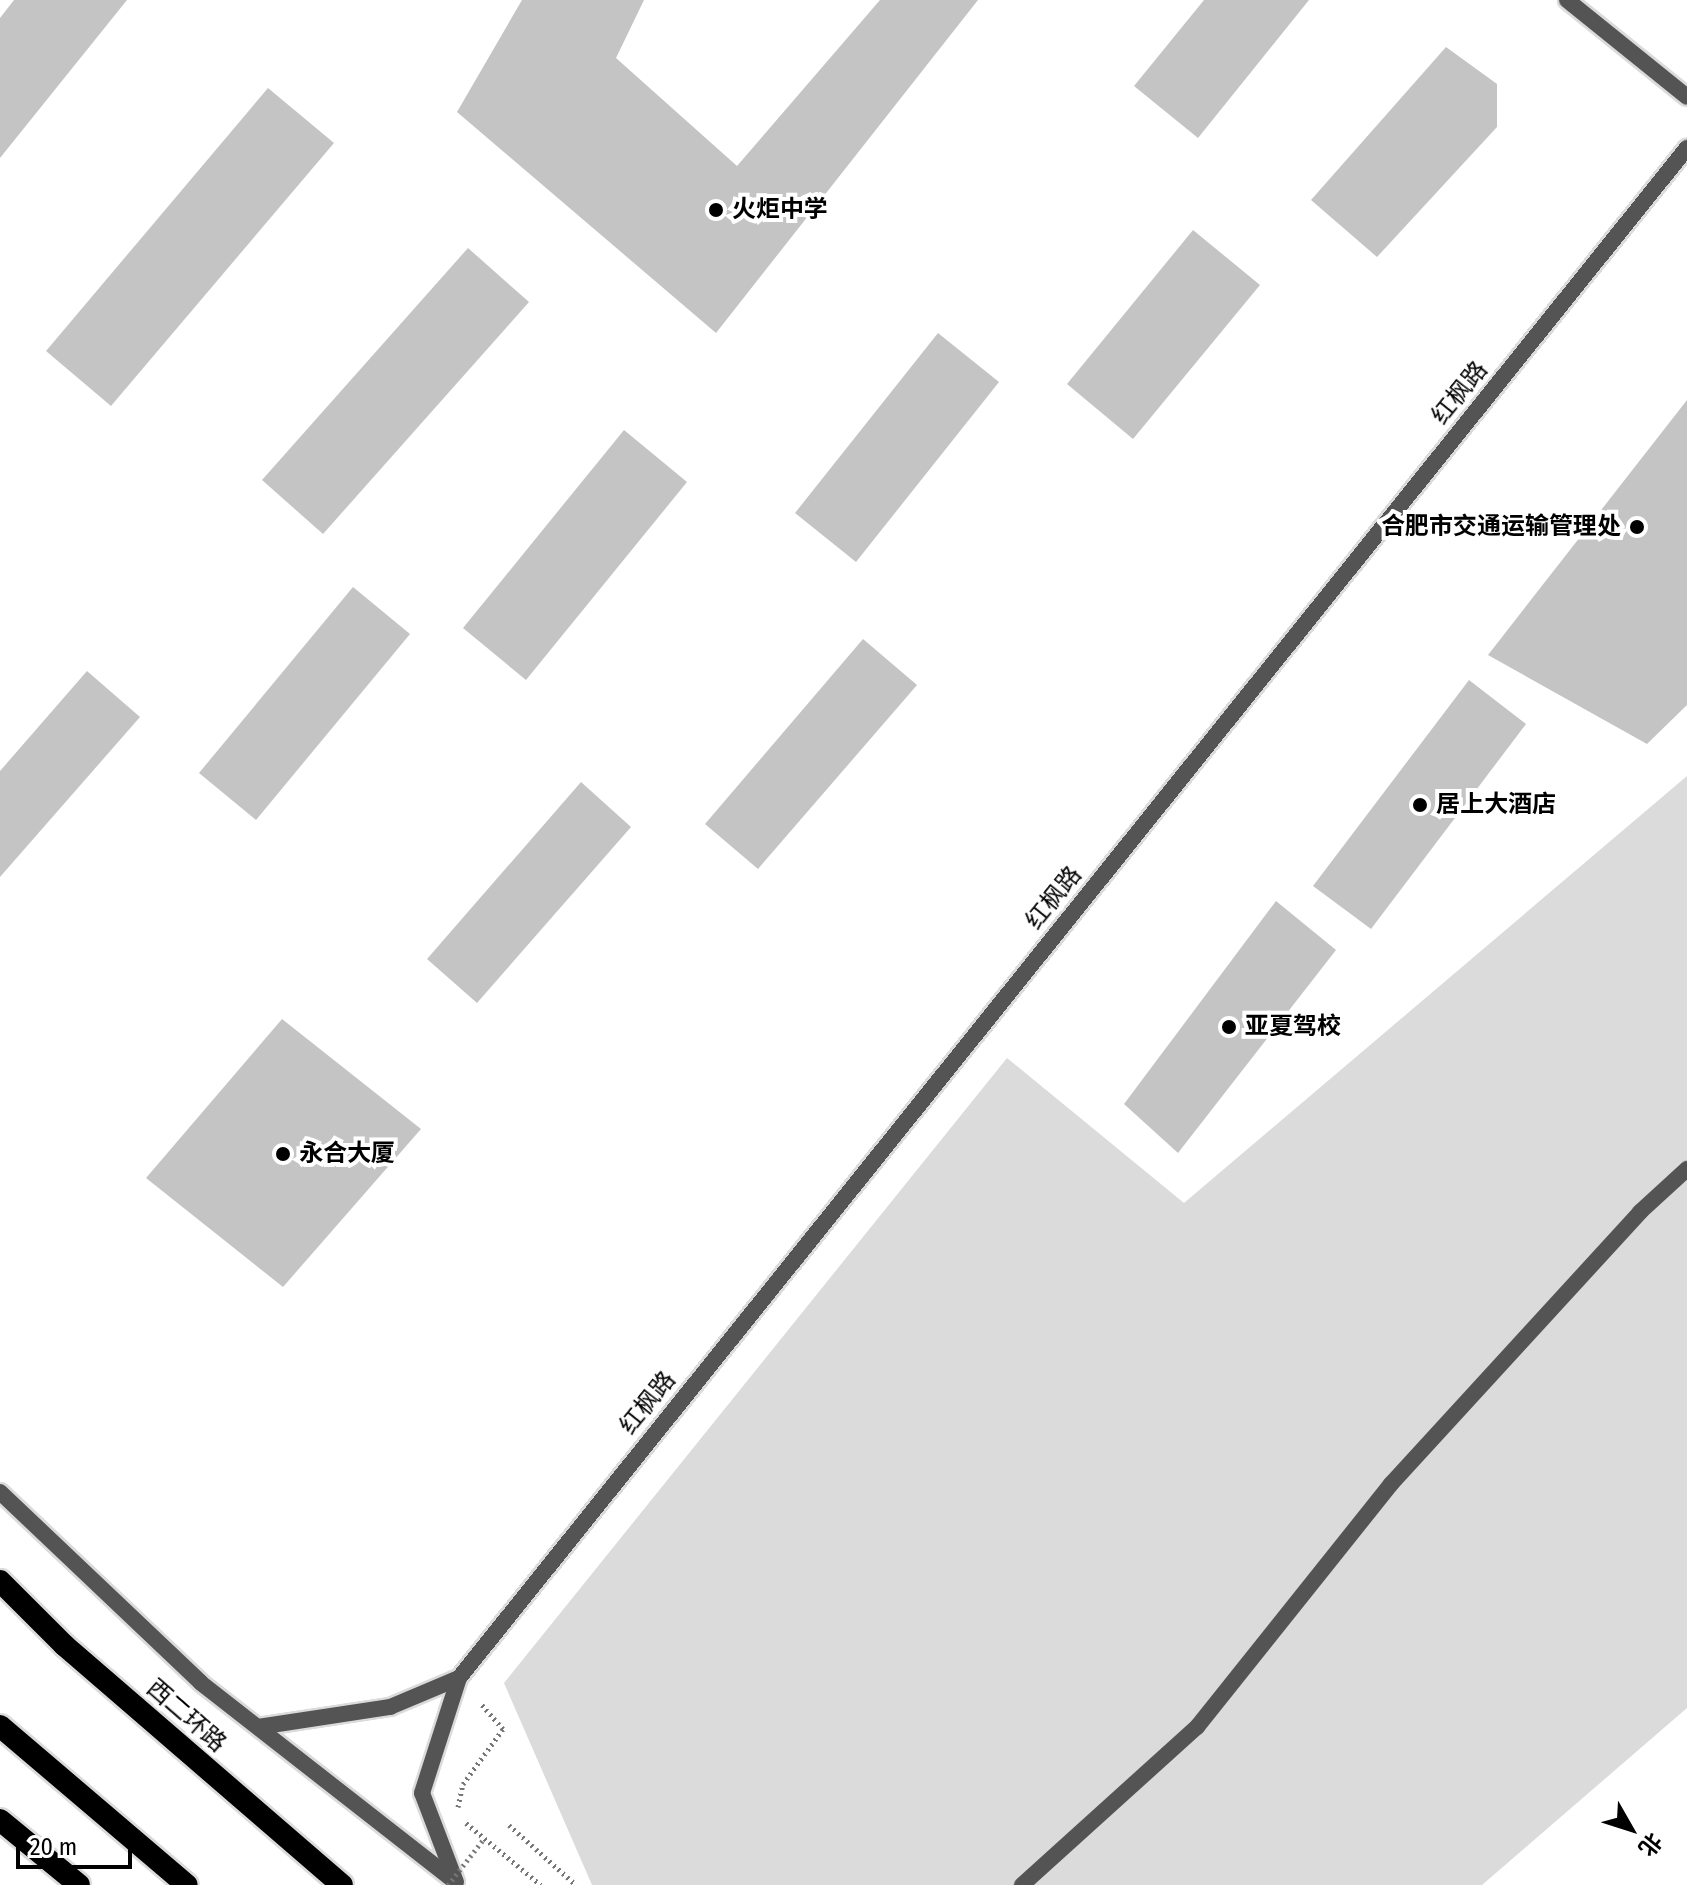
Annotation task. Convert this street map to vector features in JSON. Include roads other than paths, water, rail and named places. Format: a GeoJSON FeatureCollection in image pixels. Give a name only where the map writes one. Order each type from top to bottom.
{"type":"FeatureCollection","features":[{"type":"Feature","properties":{"kind":"highway","name":"西二环路"},"geometry":{"type":"LineString","coordinates":[[0,1581],[64,1645],[342,1885]]}},
{"type":"Feature","properties":{"kind":"highway"},"geometry":{"type":"LineString","coordinates":[[0,1726],[187,1885]]}},
{"type":"Feature","properties":{"kind":"highway"},"geometry":{"type":"LineString","coordinates":[[0,1820],[79,1885]]}},
{"type":"Feature","properties":{"kind":"street"},"geometry":{"type":"LineString","coordinates":[[1567,0],[1687,97]]}},
{"type":"Feature","properties":{"kind":"street","name":"红枫路"},"geometry":{"type":"LineString","coordinates":[[459,1678],[1687,148]]}},
{"type":"Feature","properties":{"kind":"street"},"geometry":{"type":"LineString","coordinates":[[1022,1885],[1197,1727],[1391,1484],[1640,1212],[1687,1169]]}},
{"type":"Feature","properties":{"kind":"street"},"geometry":{"type":"LineString","coordinates":[[0,1492],[201,1683],[455,1884]]}},
{"type":"Feature","properties":{"kind":"street"},"geometry":{"type":"LineString","coordinates":[[258,1727],[390,1707],[459,1678]]}},
{"type":"Feature","properties":{"kind":"street"},"geometry":{"type":"LineString","coordinates":[[455,1884],[422,1793],[459,1678]]}},
{"type":"Feature","properties":{"kind":"place","name":"火炬中学"},"geometry":{"type":"Point","coordinates":[716,210]}},
{"type":"Feature","properties":{"kind":"place","name":"合肥市交通运输管理处"},"geometry":{"type":"Point","coordinates":[1637,527]}},
{"type":"Feature","properties":{"kind":"place","name":"居上大酒店"},"geometry":{"type":"Point","coordinates":[1420,805]}},
{"type":"Feature","properties":{"kind":"place","name":"亚夏驾校"},"geometry":{"type":"Point","coordinates":[1229,1027]}},
{"type":"Feature","properties":{"kind":"place","name":"永合大厦"},"geometry":{"type":"Point","coordinates":[283,1154]}}]}
